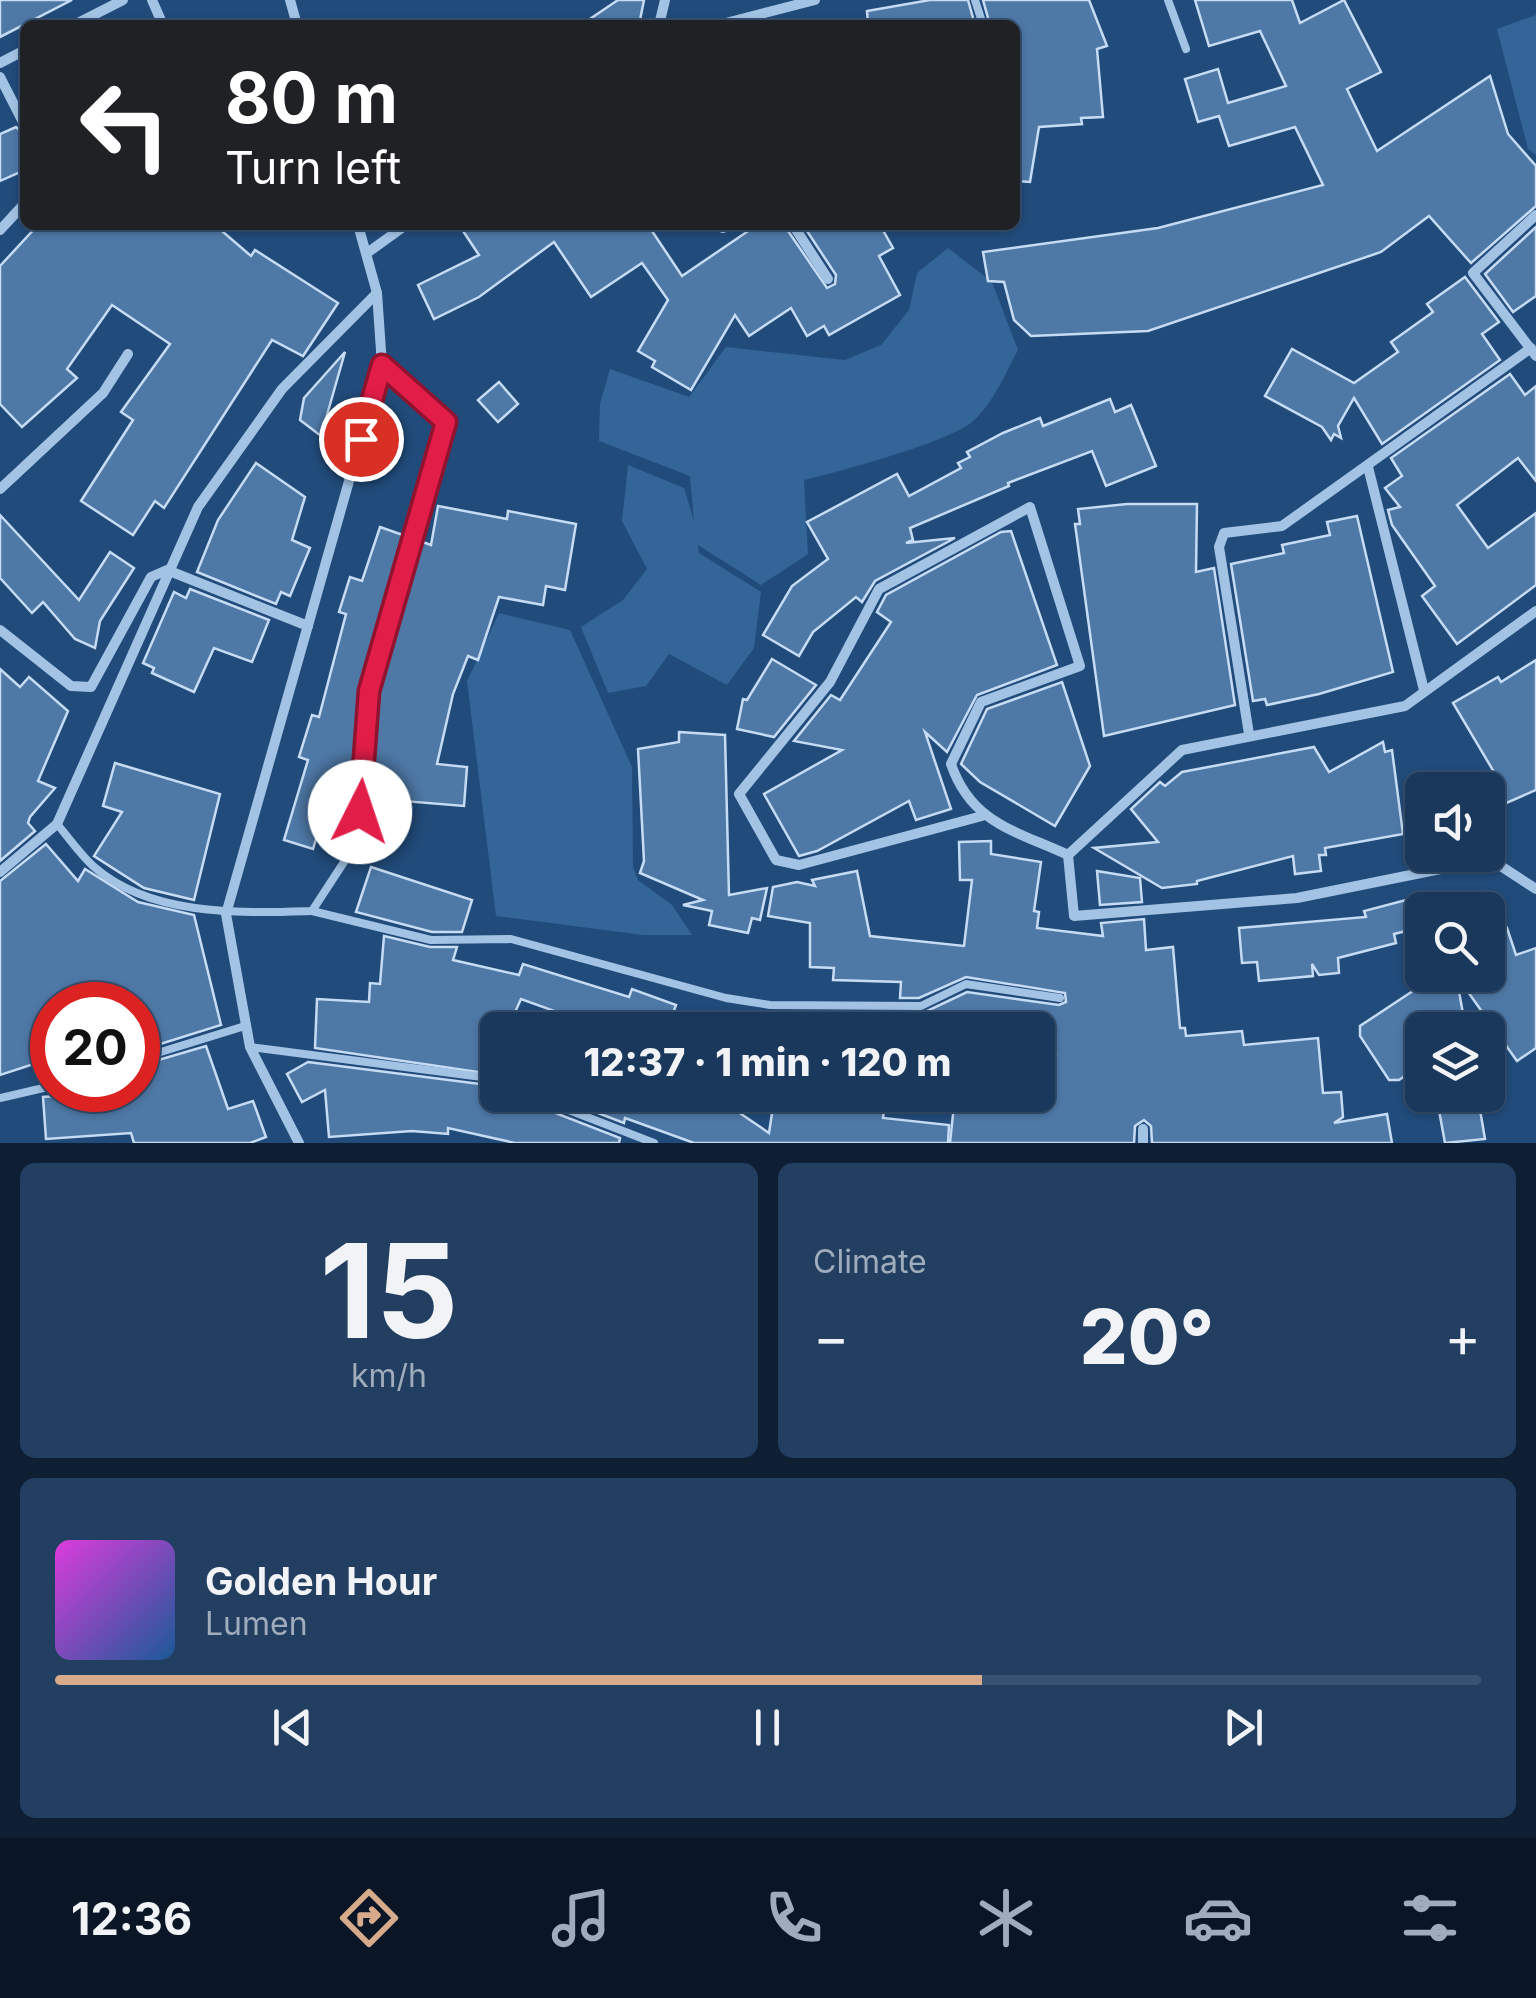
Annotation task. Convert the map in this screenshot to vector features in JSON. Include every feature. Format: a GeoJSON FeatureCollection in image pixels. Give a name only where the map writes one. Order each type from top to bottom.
{"type":"FeatureCollection","features":[{"type":"Feature","properties":{"kind":"street"},"geometry":{"type":"LineString","coordinates":[[84,20],[123,0]]}},
{"type":"Feature","properties":{"kind":"street"},"geometry":{"type":"LineString","coordinates":[[739,20],[783,3],[815,0]]}},
{"type":"Feature","properties":{"kind":"street"},"geometry":{"type":"LineString","coordinates":[[0,77],[20,116]]}},
{"type":"Feature","properties":{"kind":"street"},"geometry":{"type":"LineString","coordinates":[[0,230],[20,208]]}},
{"type":"Feature","properties":{"kind":"street"},"geometry":{"type":"LineString","coordinates":[[1249,734],[1219,547],[1224,533],[1282,526],[1533,352],[1473,273],[1536,215]]}},
{"type":"Feature","properties":{"kind":"street"},"geometry":{"type":"LineString","coordinates":[[299,1143],[250,1047],[226,914],[382,365],[377,293],[360,230]]}},
{"type":"Feature","properties":{"kind":"street"},"geometry":{"type":"LineString","coordinates":[[367,253],[399,230]]}},
{"type":"Feature","properties":{"kind":"street"},"geometry":{"type":"LineString","coordinates":[[797,230],[828,279]]}},
{"type":"Feature","properties":{"kind":"street"},"geometry":{"type":"LineString","coordinates":[[0,872],[57,824],[198,507],[282,389],[377,293]]}},
{"type":"Feature","properties":{"kind":"street"},"geometry":{"type":"LineString","coordinates":[[0,489],[103,393],[128,354]]}},
{"type":"Feature","properties":{"kind":"street"},"geometry":{"type":"LineString","coordinates":[[1368,467],[1424,690]]}},
{"type":"Feature","properties":{"kind":"street"},"geometry":{"type":"LineString","coordinates":[[982,816],[799,865],[776,860],[739,794],[830,682],[879,589],[1030,507],[1080,666],[981,702],[951,764],[960,788],[982,816],[1068,855]]}},
{"type":"Feature","properties":{"kind":"street"},"geometry":{"type":"LineString","coordinates":[[0,630],[71,686],[92,686],[151,578],[167,570],[308,626]]}},
{"type":"Feature","properties":{"kind":"street"},"geometry":{"type":"LineString","coordinates":[[1068,855],[1182,750],[1405,706],[1536,612]]}},
{"type":"Feature","properties":{"kind":"street"},"geometry":{"type":"LineString","coordinates":[[1068,855],[1074,916],[1297,898],[1490,859],[1536,889]]}},
{"type":"Feature","properties":{"kind":"street"},"geometry":{"type":"LineString","coordinates":[[1143,1129],[1143,1143]]}},
{"type":"Feature","properties":{"kind":"lane"},"geometry":{"type":"LineString","coordinates":[[1168,0],[1186,49]]}},
{"type":"Feature","properties":{"kind":"lane"},"geometry":{"type":"LineString","coordinates":[[312,911],[344,862],[360,812],[369,691],[446,422],[382,365]]}},
{"type":"Feature","properties":{"kind":"lane"},"geometry":{"type":"LineString","coordinates":[[57,824],[94,866],[118,883],[226,914],[312,911],[431,940],[511,939],[726,998],[770,1005],[922,1006],[966,984],[1060,998]]}},
{"type":"Feature","properties":{"kind":"lane"},"geometry":{"type":"LineString","coordinates":[[160,1052],[245,1026]]}},
{"type":"Feature","properties":{"kind":"lane"},"geometry":{"type":"LineString","coordinates":[[250,1047],[480,1076]]}},
{"type":"Feature","properties":{"kind":"lane"},"geometry":{"type":"LineString","coordinates":[[0,1098],[30,1091]]}},
{"type":"Feature","properties":{"kind":"lane"},"geometry":{"type":"LineString","coordinates":[[574,1112],[654,1143]]}},
{"type":"Feature","properties":{"kind":"shaded area"},"geometry":{"type":"Polygon","coordinates":[[[1536,15],[1536,155],[1528,149],[1497,29],[1536,15]]]}},
{"type":"Feature","properties":{"kind":"shaded area"},"geometry":{"type":"Polygon","coordinates":[[[948,248],[992,282],[1018,350],[986,407],[972,422],[941,438],[804,480],[808,554],[761,585],[698,545],[699,553],[761,592],[754,648],[727,685],[669,654],[646,686],[608,693],[581,627],[623,600],[647,569],[622,521],[628,465],[684,488],[694,521],[690,476],[599,441],[600,404],[610,369],[689,397],[726,347],[845,360],[881,345],[909,310],[917,273],[948,248]]]}},
{"type":"Feature","properties":{"kind":"shaded area"},"geometry":{"type":"Polygon","coordinates":[[[499,613],[570,630],[632,767],[633,867],[638,880],[672,905],[692,935],[643,935],[496,916],[467,681],[499,613]]]}},
{"type":"Feature","properties":{"kind":"building"},"geometry":{"type":"Polygon","coordinates":[[[0,0],[72,0],[33,20],[20,20],[20,27],[0,37],[0,0]]]}},
{"type":"Feature","properties":{"kind":"building"},"geometry":{"type":"Polygon","coordinates":[[[618,0],[644,0],[640,20],[588,20],[618,0]]]}},
{"type":"Feature","properties":{"kind":"building"},"geometry":{"type":"Polygon","coordinates":[[[930,0],[968,0],[974,20],[868,20],[867,11],[930,0]]]}},
{"type":"Feature","properties":{"kind":"building"},"geometry":{"type":"Polygon","coordinates":[[[983,0],[1089,0],[1107,46],[1097,49],[1103,117],[1081,118],[1082,124],[1039,127],[1030,182],[1020,181],[1020,20],[989,20],[983,0]]]}},
{"type":"Feature","properties":{"kind":"building"},"geometry":{"type":"Polygon","coordinates":[[[1195,0],[1292,0],[1300,23],[1344,0],[1381,72],[1347,89],[1377,151],[1490,76],[1508,134],[1536,166],[1536,206],[1471,263],[1429,216],[1381,252],[1148,331],[1031,336],[1014,320],[1004,282],[988,281],[983,252],[1158,228],[1323,185],[1295,127],[1229,146],[1219,116],[1198,122],[1185,79],[1218,69],[1228,103],[1286,86],[1260,31],[1209,46],[1195,0]]]}},
{"type":"Feature","properties":{"kind":"building"},"geometry":{"type":"Polygon","coordinates":[[[16,127],[20,131],[20,172],[0,181],[0,134],[16,127]]]}},
{"type":"Feature","properties":{"kind":"building"},"geometry":{"type":"Polygon","coordinates":[[[1536,227],[1536,296],[1513,312],[1485,274],[1536,227]]]}},
{"type":"Feature","properties":{"kind":"building"},"geometry":{"type":"Polygon","coordinates":[[[33,230],[221,230],[251,256],[255,250],[338,303],[303,356],[272,340],[164,508],[155,501],[133,535],[81,501],[133,420],[121,412],[170,344],[112,305],[67,369],[77,378],[22,427],[0,404],[0,266],[33,230]]]}},
{"type":"Feature","properties":{"kind":"building"},"geometry":{"type":"Polygon","coordinates":[[[462,230],[651,230],[682,276],[750,230],[787,230],[827,288],[835,284],[836,275],[806,230],[883,230],[893,248],[879,256],[900,295],[829,335],[824,326],[807,336],[791,308],[749,336],[735,315],[691,390],[652,367],[655,361],[638,351],[668,300],[642,263],[591,297],[554,242],[479,297],[434,319],[418,285],[479,255],[462,230]]]}},
{"type":"Feature","properties":{"kind":"building"},"geometry":{"type":"Polygon","coordinates":[[[1465,277],[1499,322],[1482,334],[1500,360],[1382,444],[1354,398],[1338,426],[1341,438],[1334,434],[1331,440],[1322,427],[1265,396],[1292,349],[1354,383],[1398,352],[1391,342],[1433,312],[1427,304],[1465,277]]]}},
{"type":"Feature","properties":{"kind":"building"},"geometry":{"type":"Polygon","coordinates":[[[345,352],[321,436],[300,420],[304,398],[345,352]]]}},
{"type":"Feature","properties":{"kind":"building"},"geometry":{"type":"Polygon","coordinates":[[[1510,374],[1525,395],[1536,386],[1536,481],[1518,458],[1457,505],[1488,548],[1536,513],[1536,585],[1457,644],[1422,596],[1435,586],[1392,525],[1388,510],[1400,507],[1385,488],[1402,476],[1391,458],[1510,374]]]}},
{"type":"Feature","properties":{"kind":"building"},"geometry":{"type":"Polygon","coordinates":[[[499,382],[518,404],[498,422],[478,400],[499,382]]]}},
{"type":"Feature","properties":{"kind":"building"},"geometry":{"type":"Polygon","coordinates":[[[1110,399],[1115,412],[1131,405],[1156,466],[1106,486],[1092,451],[1008,483],[1009,486],[910,528],[913,540],[906,543],[955,538],[875,581],[862,602],[856,597],[813,632],[799,656],[763,635],[792,586],[828,559],[807,522],[897,474],[909,496],[961,468],[958,463],[970,457],[967,452],[1003,433],[1040,418],[1043,426],[1110,399]]]}},
{"type":"Feature","properties":{"kind":"building"},"geometry":{"type":"Polygon","coordinates":[[[256,463],[305,497],[292,540],[310,548],[290,596],[281,592],[276,604],[197,572],[218,520],[256,463]]]}},
{"type":"Feature","properties":{"kind":"building"},"geometry":{"type":"Polygon","coordinates":[[[1197,504],[1196,572],[1214,568],[1235,705],[1104,736],[1075,524],[1080,524],[1078,509],[1197,504]]]}},
{"type":"Feature","properties":{"kind":"building"},"geometry":{"type":"Polygon","coordinates":[[[438,506],[507,519],[508,511],[576,524],[565,590],[546,586],[543,605],[499,597],[478,660],[468,656],[453,694],[437,764],[467,767],[464,806],[404,801],[393,837],[363,828],[376,692],[420,541],[431,545],[438,506]]]}},
{"type":"Feature","properties":{"kind":"building"},"geometry":{"type":"Polygon","coordinates":[[[0,515],[79,600],[110,552],[134,568],[100,621],[95,648],[75,639],[43,602],[32,613],[0,578],[0,515]]]}},
{"type":"Feature","properties":{"kind":"building"},"geometry":{"type":"Polygon","coordinates":[[[1357,516],[1393,672],[1267,705],[1265,699],[1253,701],[1231,564],[1284,553],[1282,545],[1330,535],[1327,522],[1357,516]]]}},
{"type":"Feature","properties":{"kind":"building"},"geometry":{"type":"Polygon","coordinates":[[[380,527],[406,536],[362,689],[353,810],[348,824],[323,816],[313,849],[284,840],[308,760],[299,757],[312,715],[319,717],[346,614],[339,612],[350,577],[362,581],[380,527]]]}},
{"type":"Feature","properties":{"kind":"building"},"geometry":{"type":"Polygon","coordinates":[[[1011,531],[1057,665],[977,695],[947,752],[925,732],[951,809],[916,820],[909,801],[817,851],[799,856],[764,794],[842,750],[794,741],[831,695],[840,700],[891,622],[877,612],[886,595],[1001,532],[1011,531]]]}},
{"type":"Feature","properties":{"kind":"building"},"geometry":{"type":"Polygon","coordinates":[[[190,589],[269,620],[252,662],[214,648],[194,692],[152,673],[154,668],[143,663],[174,592],[186,598],[190,589]]]}},
{"type":"Feature","properties":{"kind":"building"},"geometry":{"type":"Polygon","coordinates":[[[772,659],[816,685],[774,737],[737,729],[743,699],[747,700],[772,659]]]}},
{"type":"Feature","properties":{"kind":"building"},"geometry":{"type":"Polygon","coordinates":[[[1536,660],[1536,790],[1505,804],[1505,772],[1494,772],[1453,703],[1498,677],[1501,682],[1536,660]]]}},
{"type":"Feature","properties":{"kind":"building"},"geometry":{"type":"Polygon","coordinates":[[[0,669],[20,687],[29,677],[68,711],[38,781],[55,788],[30,817],[28,823],[35,831],[0,861],[0,669]]]}},
{"type":"Feature","properties":{"kind":"building"},"geometry":{"type":"Polygon","coordinates":[[[1062,682],[1090,766],[1055,826],[980,782],[961,764],[987,709],[1062,682]]]}},
{"type":"Feature","properties":{"kind":"building"},"geometry":{"type":"Polygon","coordinates":[[[679,732],[725,735],[729,895],[767,888],[760,920],[752,918],[748,933],[709,925],[712,911],[683,905],[703,900],[640,873],[644,861],[638,749],[679,742],[679,732]]]}},
{"type":"Feature","properties":{"kind":"building"},"geometry":{"type":"Polygon","coordinates":[[[1383,742],[1385,752],[1392,750],[1403,834],[1325,848],[1326,855],[1319,855],[1321,871],[1295,874],[1293,856],[1197,884],[1162,888],[1094,848],[1158,842],[1131,809],[1160,782],[1165,786],[1182,772],[1314,747],[1329,772],[1383,742]]]}},
{"type":"Feature","properties":{"kind":"building"},"geometry":{"type":"Polygon","coordinates":[[[115,763],[220,794],[194,900],[144,888],[94,856],[122,812],[103,806],[115,763]]]}},
{"type":"Feature","properties":{"kind":"building"},"geometry":{"type":"Polygon","coordinates":[[[991,841],[991,854],[1041,862],[1034,911],[1039,912],[1037,928],[1103,936],[1101,923],[1144,919],[1146,950],[1173,947],[1180,1028],[1185,1028],[1186,1036],[1242,1031],[1244,1045],[1318,1038],[1323,1093],[1341,1092],[1343,1117],[1334,1123],[1387,1114],[1392,1143],[1152,1143],[1151,1126],[1144,1120],[1135,1126],[1134,1143],[950,1143],[953,1112],[1055,1112],[1055,1012],[925,1012],[967,992],[1059,1005],[1066,1002],[1065,993],[966,977],[919,998],[900,998],[901,982],[833,980],[834,968],[810,967],[810,923],[768,916],[773,887],[797,882],[815,886],[812,880],[857,871],[870,936],[964,946],[972,880],[960,880],[959,842],[991,841]]]}},
{"type":"Feature","properties":{"kind":"building"},"geometry":{"type":"Polygon","coordinates":[[[46,844],[78,881],[85,869],[138,902],[194,915],[221,1025],[160,1044],[160,982],[30,982],[30,1065],[0,1075],[0,881],[46,844]]]}},
{"type":"Feature","properties":{"kind":"building"},"geometry":{"type":"Polygon","coordinates":[[[371,867],[472,900],[462,932],[432,932],[356,912],[371,867]]]}},
{"type":"Feature","properties":{"kind":"building"},"geometry":{"type":"Polygon","coordinates":[[[1097,871],[1140,878],[1142,902],[1100,905],[1097,871]]]}},
{"type":"Feature","properties":{"kind":"building"},"geometry":{"type":"Polygon","coordinates":[[[1405,900],[1405,931],[1394,934],[1396,943],[1338,958],[1339,973],[1319,975],[1312,964],[1313,976],[1259,981],[1257,962],[1242,963],[1239,928],[1366,917],[1364,911],[1405,900]]]}},
{"type":"Feature","properties":{"kind":"building"},"geometry":{"type":"Polygon","coordinates":[[[1505,929],[1516,955],[1536,948],[1536,1048],[1517,1061],[1505,1044],[1505,1012],[1482,1012],[1468,992],[1505,992],[1505,929]]]}},
{"type":"Feature","properties":{"kind":"building"},"geometry":{"type":"Polygon","coordinates":[[[384,936],[430,947],[457,947],[453,960],[519,975],[523,964],[629,997],[632,989],[676,1005],[673,1012],[557,1012],[521,999],[515,1012],[480,1012],[480,1072],[315,1048],[317,999],[369,1002],[370,983],[380,984],[384,936]]]}},
{"type":"Feature","properties":{"kind":"building"},"geometry":{"type":"Polygon","coordinates":[[[1411,992],[1459,992],[1463,1012],[1405,1012],[1405,1076],[1399,1080],[1389,1080],[1360,1036],[1360,1026],[1411,992]]]}},
{"type":"Feature","properties":{"kind":"building"},"geometry":{"type":"Polygon","coordinates":[[[206,1046],[228,1109],[253,1101],[266,1137],[250,1143],[134,1143],[131,1133],[46,1139],[44,1112],[160,1112],[160,1060],[206,1046]]]}},
{"type":"Feature","properties":{"kind":"building"},"geometry":{"type":"Polygon","coordinates":[[[308,1062],[480,1084],[480,1112],[553,1112],[620,1138],[619,1143],[515,1143],[448,1128],[448,1134],[412,1131],[329,1137],[325,1090],[302,1102],[287,1074],[308,1062]]]}},
{"type":"Feature","properties":{"kind":"building"},"geometry":{"type":"Polygon","coordinates":[[[595,1112],[738,1112],[769,1133],[772,1112],[884,1112],[883,1118],[949,1125],[948,1143],[694,1143],[625,1118],[624,1123],[595,1112]]]}},
{"type":"Feature","properties":{"kind":"building"},"geometry":{"type":"Polygon","coordinates":[[[1439,1112],[1480,1112],[1485,1139],[1445,1143],[1439,1112]]]}},
{"type":"Feature","properties":{"kind":"route"},"geometry":{"type":"LineString","coordinates":[[360,812],[369,691],[446,422],[416,391],[382,365],[361,439]]}}]}
